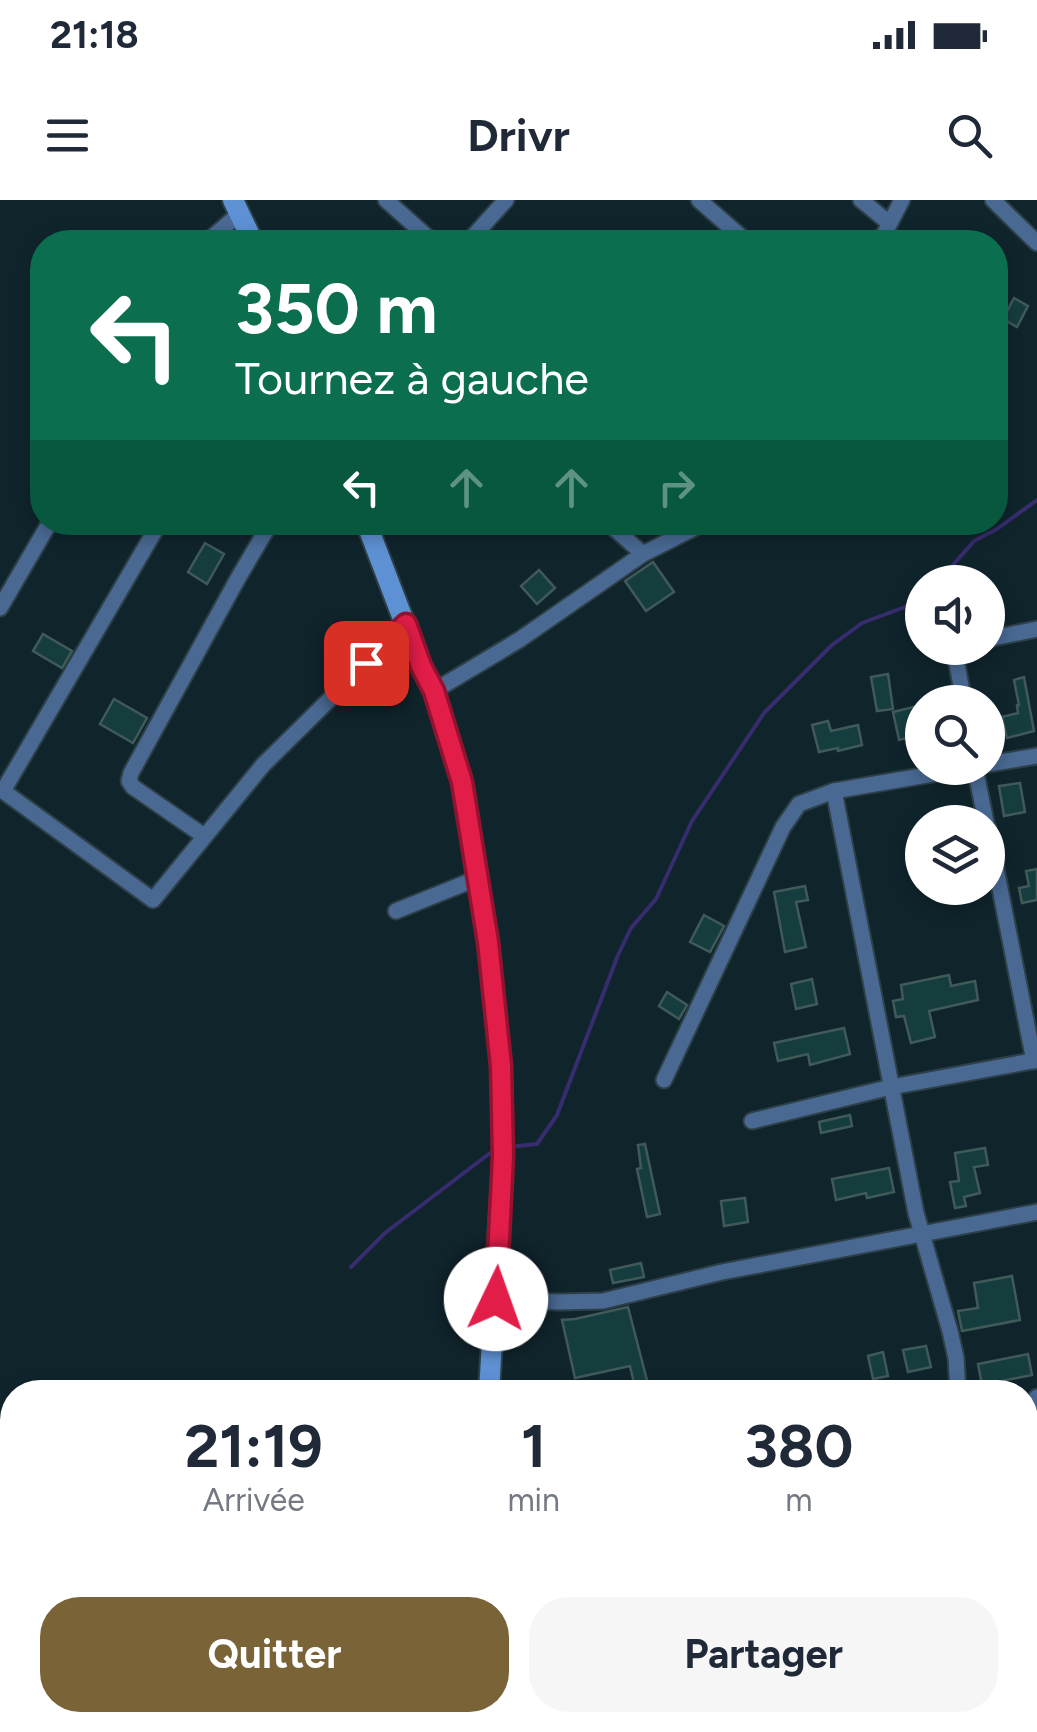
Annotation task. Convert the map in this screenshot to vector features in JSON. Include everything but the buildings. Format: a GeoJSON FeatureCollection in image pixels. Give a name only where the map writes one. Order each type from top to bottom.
{"type":"FeatureCollection","features":[{"type":"Feature","properties":{"kind":"street"},"geometry":{"type":"LineString","coordinates":[[386,200],[420,230]]}},
{"type":"Feature","properties":{"kind":"street"},"geometry":{"type":"LineString","coordinates":[[479,230],[506,200]]}},
{"type":"Feature","properties":{"kind":"street"},"geometry":{"type":"LineString","coordinates":[[699,200],[733,230]]}},
{"type":"Feature","properties":{"kind":"street"},"geometry":{"type":"LineString","coordinates":[[861,200],[889,224]]}},
{"type":"Feature","properties":{"kind":"street"},"geometry":{"type":"LineString","coordinates":[[886,230],[902,200]]}},
{"type":"Feature","properties":{"kind":"street"},"geometry":{"type":"LineString","coordinates":[[993,200],[1037,243]]}},
{"type":"Feature","properties":{"kind":"street"},"geometry":{"type":"LineString","coordinates":[[217,230],[236,207],[247,230]]}},
{"type":"Feature","properties":{"kind":"street"},"geometry":{"type":"LineString","coordinates":[[0,608],[42,535]]}},
{"type":"Feature","properties":{"kind":"street"},"geometry":{"type":"LineString","coordinates":[[152,535],[1,790],[154,900],[263,765],[406,624]]}},
{"type":"Feature","properties":{"kind":"street"},"geometry":{"type":"LineString","coordinates":[[204,836],[129,781],[263,535]]}},
{"type":"Feature","properties":{"kind":"street"},"geometry":{"type":"LineString","coordinates":[[371,535],[434,691],[462,782],[492,974],[501,1066],[503,1170],[491,1380]]}},
{"type":"Feature","properties":{"kind":"street"},"geometry":{"type":"LineString","coordinates":[[621,535],[643,554]]}},
{"type":"Feature","properties":{"kind":"street"},"geometry":{"type":"LineString","coordinates":[[434,691],[519,640],[643,554],[680,535]]}},
{"type":"Feature","properties":{"kind":"street"},"geometry":{"type":"LineString","coordinates":[[1005,636],[1037,629]]}},
{"type":"Feature","properties":{"kind":"street"},"geometry":{"type":"LineString","coordinates":[[1005,761],[1037,756]]}},
{"type":"Feature","properties":{"kind":"street"},"geometry":{"type":"LineString","coordinates":[[664,1080],[783,827],[799,804],[834,790],[905,778]]}},
{"type":"Feature","properties":{"kind":"street"},"geometry":{"type":"LineString","coordinates":[[834,790],[921,1236],[950,1331],[957,1380]]}},
{"type":"Feature","properties":{"kind":"street"},"geometry":{"type":"LineString","coordinates":[[396,911],[478,878]]}},
{"type":"Feature","properties":{"kind":"street"},"geometry":{"type":"LineString","coordinates":[[752,1121],[891,1088],[1036,1060],[1004,905]]}},
{"type":"Feature","properties":{"kind":"street"},"geometry":{"type":"LineString","coordinates":[[496,1299],[593,1302],[722,1272],[1037,1212]]}},
{"type":"Feature","properties":{"kind":"waterway"},"geometry":{"type":"LineString","coordinates":[[1008,521],[1037,500]]}},
{"type":"Feature","properties":{"kind":"waterway"},"geometry":{"type":"LineString","coordinates":[[953,565],[974,541],[986,535]]}},
{"type":"Feature","properties":{"kind":"waterway"},"geometry":{"type":"LineString","coordinates":[[517,1146],[537,1144],[557,1115],[631,928],[656,899],[692,821],[764,713],[832,645],[862,623],[905,607]]}},
{"type":"Feature","properties":{"kind":"waterway"},"geometry":{"type":"LineString","coordinates":[[351,1267],[385,1233],[494,1150]]}},
{"type":"Feature","properties":{"kind":"route"},"geometry":{"type":"LineString","coordinates":[[366,663],[406,624],[434,691],[462,782],[488,942],[501,1066],[503,1156],[496,1299]]}}]}
